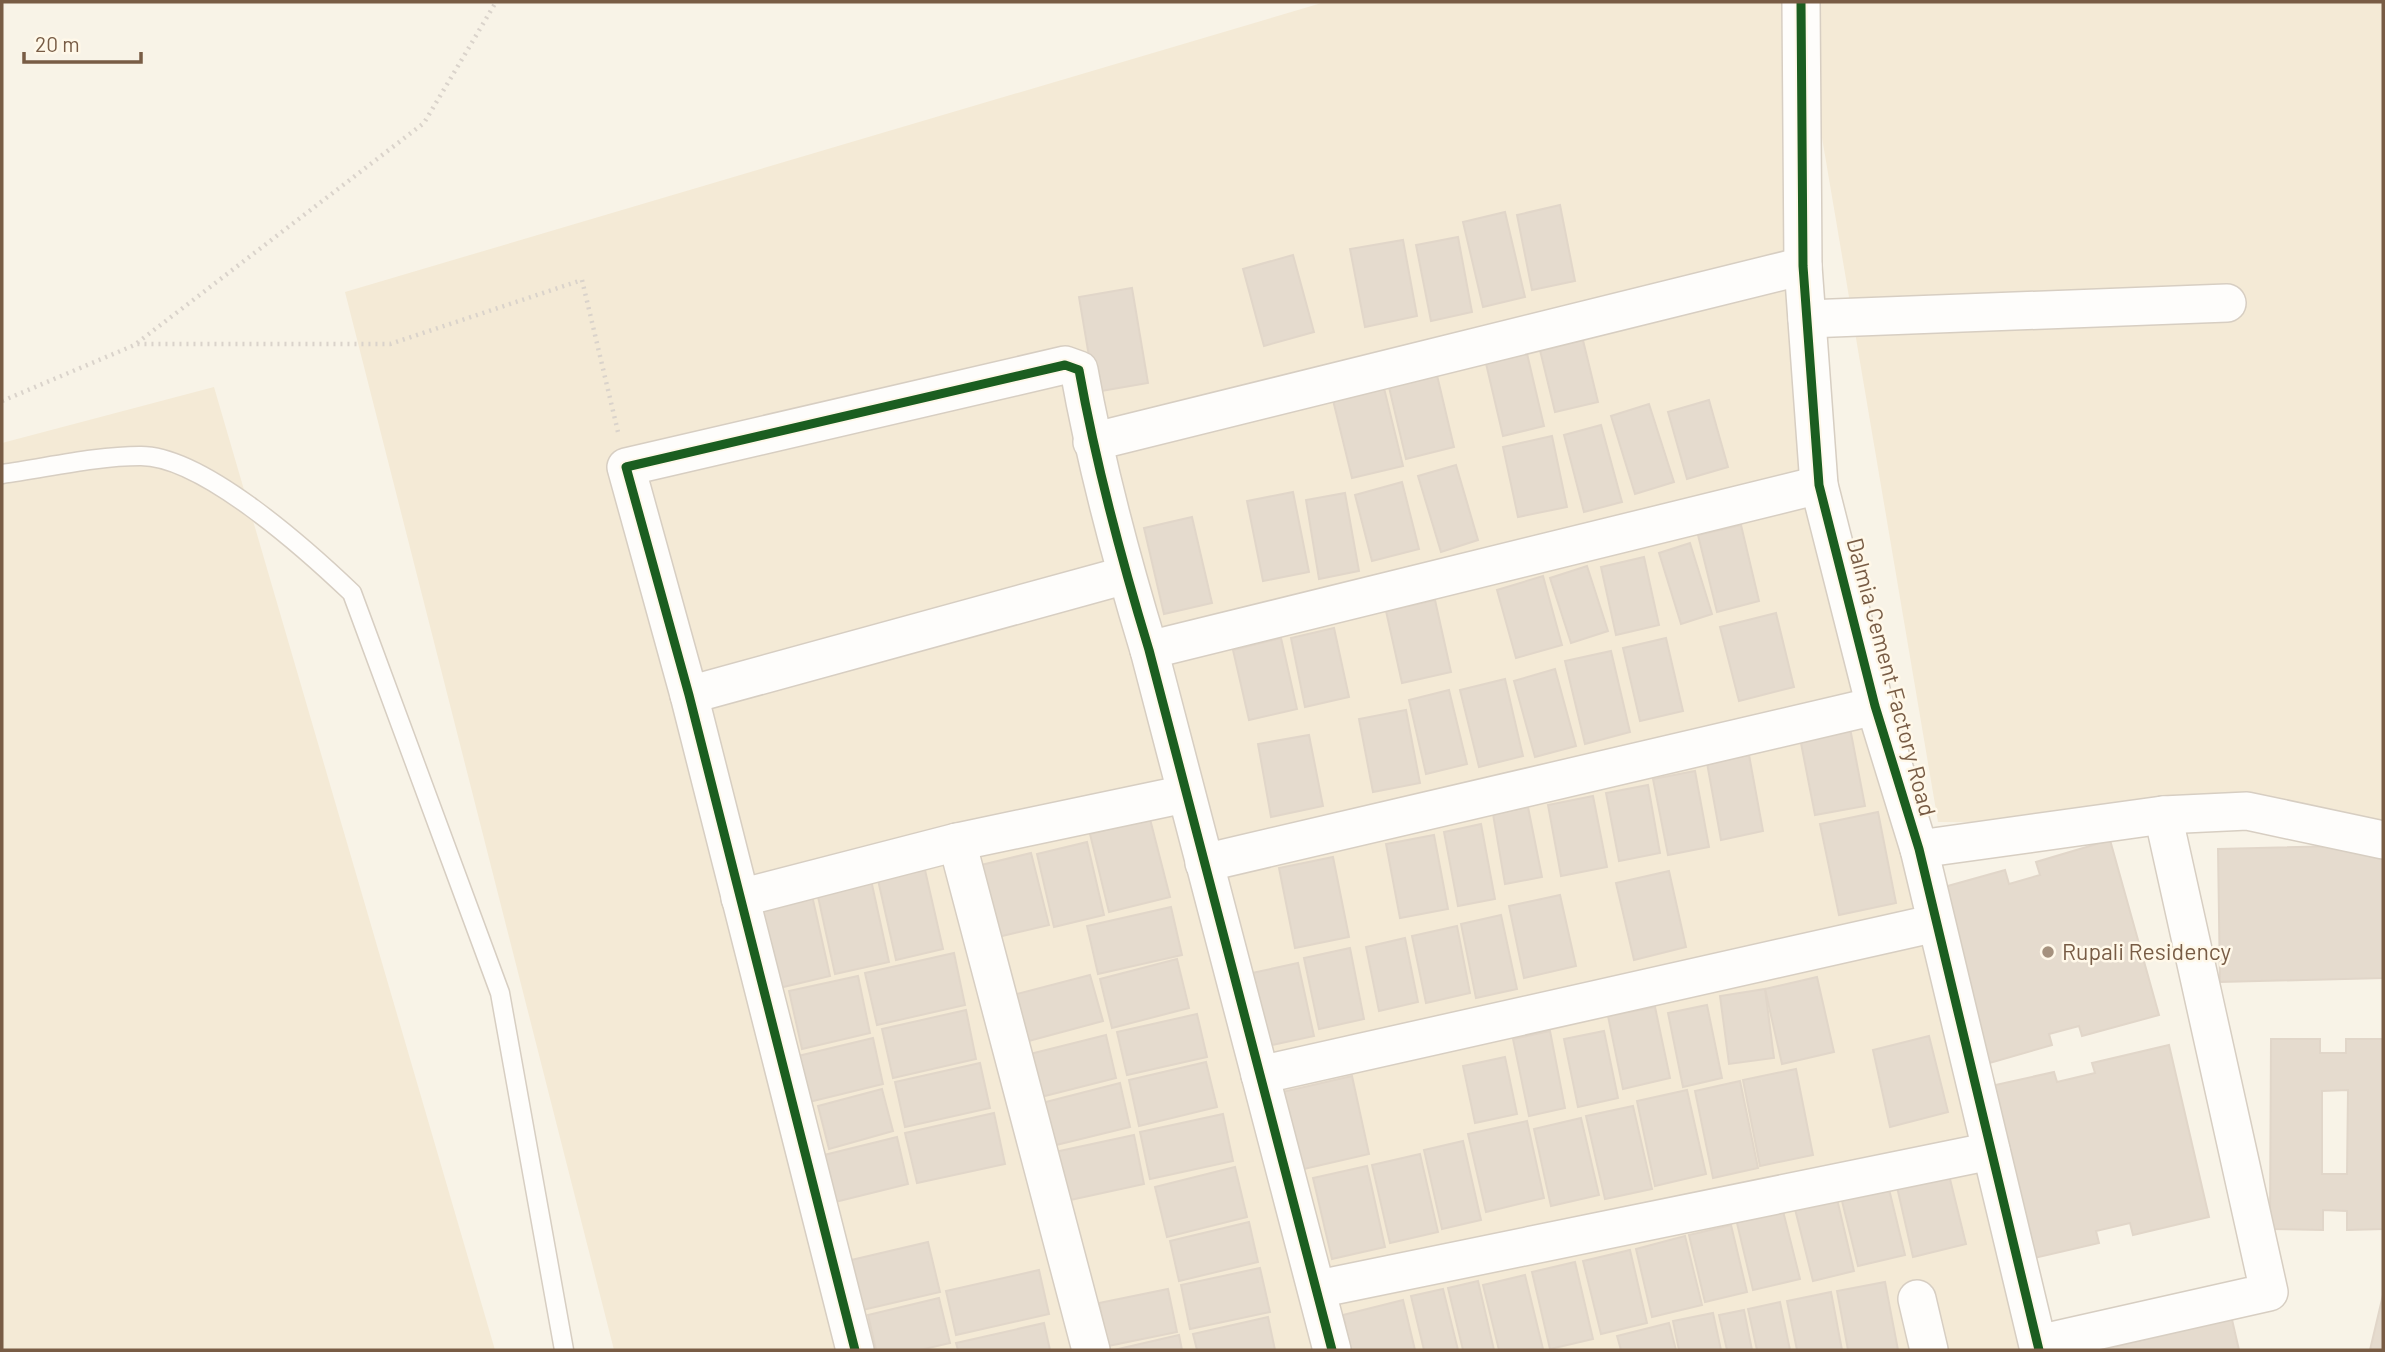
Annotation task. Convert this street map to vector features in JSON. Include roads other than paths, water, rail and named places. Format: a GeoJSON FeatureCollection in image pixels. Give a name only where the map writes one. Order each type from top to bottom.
{"type":"FeatureCollection","features":[{"type":"Feature","properties":{"kind":"street","name":"Dalmia Cement Factory Road"},"geometry":{"type":"LineString","coordinates":[[1801,2],[1803,266],[1819,485],[1875,706],[1919,849],[2039,1347]]}},
{"type":"Feature","properties":{"kind":"street"},"geometry":{"type":"LineString","coordinates":[[1091,442],[1803,266]]}},
{"type":"Feature","properties":{"kind":"street"},"geometry":{"type":"LineString","coordinates":[[1807,319],[2227,303]]}},
{"type":"Feature","properties":{"kind":"street"},"geometry":{"type":"LineString","coordinates":[[855,1350],[689,695],[626,467],[1065,365],[1079,370],[1091,442],[1149,650],[1332,1350]]}},
{"type":"Feature","properties":{"kind":"street"},"geometry":{"type":"LineString","coordinates":[[1149,650],[1819,485]]}},
{"type":"Feature","properties":{"kind":"street"},"geometry":{"type":"LineString","coordinates":[[689,695],[1126,575]]}},
{"type":"Feature","properties":{"kind":"street"},"geometry":{"type":"LineString","coordinates":[[1204,863],[1875,706]]}},
{"type":"Feature","properties":{"kind":"street"},"geometry":{"type":"LineString","coordinates":[[740,898],[957,842],[1185,794]]}},
{"type":"Feature","properties":{"kind":"street"},"geometry":{"type":"LineString","coordinates":[[1919,849],[2163,815],[2247,811],[2383,840]]}},
{"type":"Feature","properties":{"kind":"street"},"geometry":{"type":"LineString","coordinates":[[2039,1347],[2269,1292],[2163,815]]}},
{"type":"Feature","properties":{"kind":"street"},"geometry":{"type":"LineString","coordinates":[[957,842],[1091,1350]]}},
{"type":"Feature","properties":{"kind":"street"},"geometry":{"type":"LineString","coordinates":[[1261,1076],[1937,923]]}},
{"type":"Feature","properties":{"kind":"street"},"geometry":{"type":"LineString","coordinates":[[1318,1289],[1991,1151]]}},
{"type":"Feature","properties":{"kind":"street"},"geometry":{"type":"LineString","coordinates":[[1917,1299],[1929,1350]]}},
{"type":"Feature","properties":{"kind":"lane"},"geometry":{"type":"LineString","coordinates":[[2,474],[141,456],[164,460],[230,492],[304,548],[352,593],[500,993],[564,1350]]}},
{"type":"Feature","properties":{"kind":"place","name":"Rupali Residency"},"geometry":{"type":"Point","coordinates":[2048,952]}}]}
